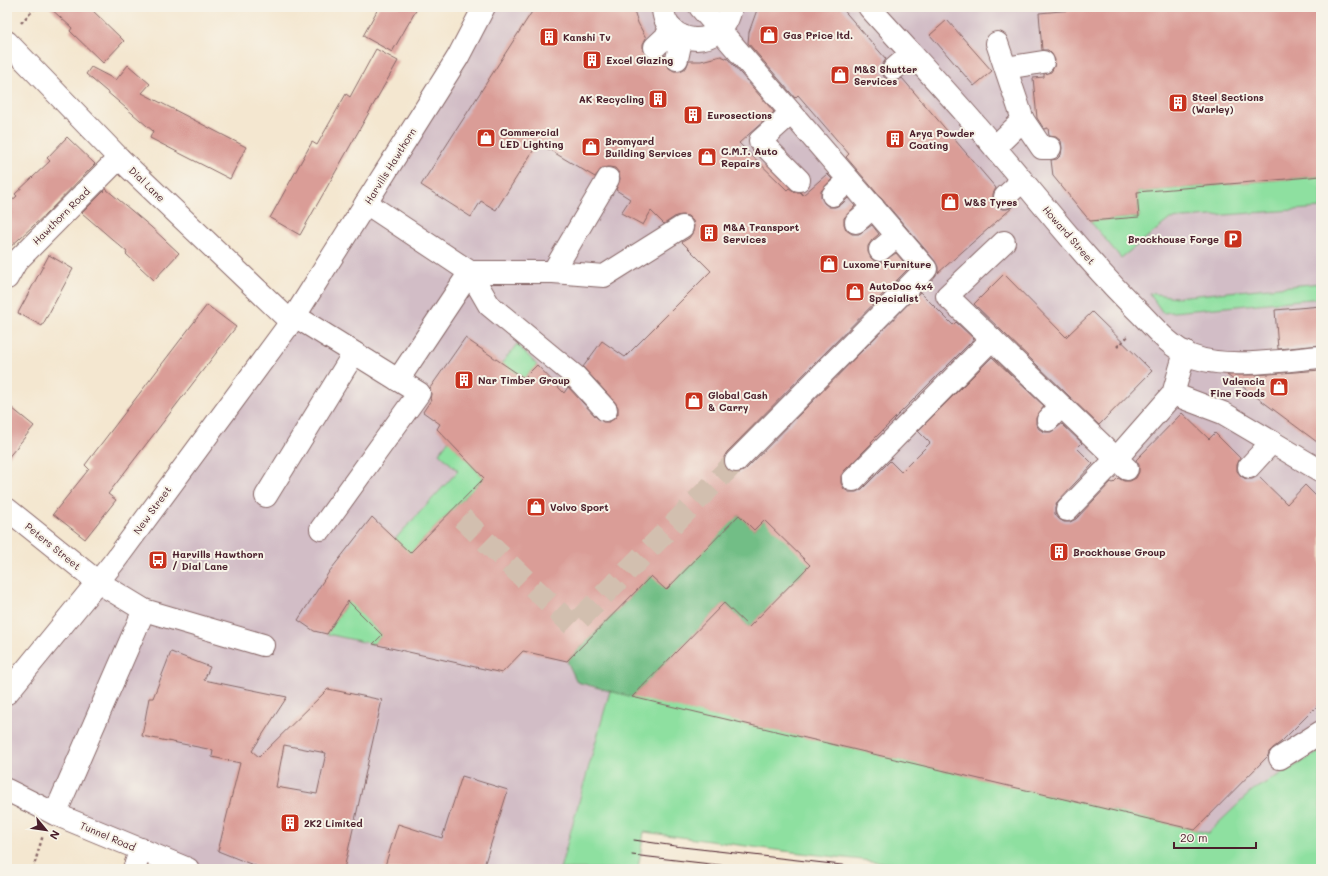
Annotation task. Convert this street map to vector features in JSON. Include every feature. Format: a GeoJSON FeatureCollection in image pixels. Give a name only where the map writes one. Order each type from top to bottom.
{"type":"FeatureCollection","features":[{"type":"Feature","properties":{"kind":"street","name":"Harvills Hawthorn"},"geometry":{"type":"LineString","coordinates":[[293,319],[458,57],[484,7]]}},
{"type":"Feature","properties":{"kind":"street"},"geometry":{"type":"LineString","coordinates":[[663,7],[666,21],[678,33],[692,39],[704,39],[714,35],[720,30],[728,19],[731,7]]}},
{"type":"Feature","properties":{"kind":"street"},"geometry":{"type":"LineString","coordinates":[[700,7],[720,30],[748,74],[791,113],[820,133],[839,155],[849,180],[897,236],[932,263],[736,461]]}},
{"type":"Feature","properties":{"kind":"street","name":"Howard Street"},"geometry":{"type":"LineString","coordinates":[[869,7],[995,147],[1071,239],[1128,302],[1167,340],[1185,352],[1204,360],[1274,365],[1321,357]]}},
{"type":"Feature","properties":{"kind":"street"},"geometry":{"type":"LineString","coordinates":[[655,47],[678,33]]}},
{"type":"Feature","properties":{"kind":"street"},"geometry":{"type":"LineString","coordinates":[[677,59],[678,33]]}},
{"type":"Feature","properties":{"kind":"street","name":"Dial Lane"},"geometry":{"type":"LineString","coordinates":[[7,42],[119,158],[293,319],[354,353],[419,393],[321,529]]}},
{"type":"Feature","properties":{"kind":"street"},"geometry":{"type":"LineString","coordinates":[[997,43],[1023,120],[1042,148],[1050,148]]}},
{"type":"Feature","properties":{"kind":"street"},"geometry":{"type":"LineString","coordinates":[[894,69],[911,54]]}},
{"type":"Feature","properties":{"kind":"street"},"geometry":{"type":"LineString","coordinates":[[1006,68],[1043,62]]}},
{"type":"Feature","properties":{"kind":"street"},"geometry":{"type":"LineString","coordinates":[[791,113],[760,141],[799,180]]}},
{"type":"Feature","properties":{"kind":"street"},"geometry":{"type":"LineString","coordinates":[[995,147],[1023,120]]}},
{"type":"Feature","properties":{"kind":"street","name":"Hawthorn Road"},"geometry":{"type":"LineString","coordinates":[[7,278],[16,262],[119,158]]}},
{"type":"Feature","properties":{"kind":"street"},"geometry":{"type":"LineString","coordinates":[[553,272],[608,179]]}},
{"type":"Feature","properties":{"kind":"street"},"geometry":{"type":"LineString","coordinates":[[834,195],[849,180]]}},
{"type":"Feature","properties":{"kind":"street"},"geometry":{"type":"LineString","coordinates":[[1005,197],[1022,181]]}},
{"type":"Feature","properties":{"kind":"street"},"geometry":{"type":"LineString","coordinates":[[366,203],[470,272],[488,305],[575,376],[606,410]]}},
{"type":"Feature","properties":{"kind":"street"},"geometry":{"type":"LineString","coordinates":[[856,222],[873,207]]}},
{"type":"Feature","properties":{"kind":"street"},"geometry":{"type":"LineString","coordinates":[[470,272],[553,272],[604,276],[682,227]]}},
{"type":"Feature","properties":{"kind":"street"},"geometry":{"type":"LineString","coordinates":[[880,250],[897,236]]}},
{"type":"Feature","properties":{"kind":"street"},"geometry":{"type":"LineString","coordinates":[[1004,242],[942,301],[992,339],[1055,413],[1121,464]]}},
{"type":"Feature","properties":{"kind":"street"},"geometry":{"type":"LineString","coordinates":[[398,380],[470,272]]}},
{"type":"Feature","properties":{"kind":"street","name":"New Street"},"geometry":{"type":"LineString","coordinates":[[7,693],[98,582],[293,319]]}},
{"type":"Feature","properties":{"kind":"street"},"geometry":{"type":"LineString","coordinates":[[853,480],[992,339]]}},
{"type":"Feature","properties":{"kind":"street"},"geometry":{"type":"LineString","coordinates":[[1067,510],[1121,464],[1173,394],[1185,352]]}},
{"type":"Feature","properties":{"kind":"street"},"geometry":{"type":"LineString","coordinates":[[266,496],[354,353]]}},
{"type":"Feature","properties":{"kind":"street"},"geometry":{"type":"LineString","coordinates":[[1173,394],[1223,413],[1321,471]]}},
{"type":"Feature","properties":{"kind":"street"},"geometry":{"type":"LineString","coordinates":[[1249,467],[1272,442]]}},
{"type":"Feature","properties":{"kind":"street","name":"Peters Street"},"geometry":{"type":"LineString","coordinates":[[7,509],[98,582],[144,610],[262,645]]}},
{"type":"Feature","properties":{"kind":"street"},"geometry":{"type":"LineString","coordinates":[[55,814],[144,610]]}},
{"type":"Feature","properties":{"kind":"street"},"geometry":{"type":"LineString","coordinates":[[1280,758],[1321,732]]}},
{"type":"Feature","properties":{"kind":"street","name":"Tunnel Road"},"geometry":{"type":"LineString","coordinates":[[7,790],[138,859],[188,869]]}},
{"type":"Feature","properties":{"kind":"path"},"geometry":{"type":"LineString","coordinates":[[1117,347],[1132,332]]}},
{"type":"Feature","properties":{"kind":"path"},"geometry":{"type":"LineString","coordinates":[[33,869],[41,838],[55,814]]}},
{"type":"Feature","properties":{"kind":"shaded area"},"geometry":{"type":"Polygon","coordinates":[[[484,7],[1321,7],[1321,751],[1253,790],[1208,833],[610,692],[560,869],[188,869],[7,790],[7,693],[291,322],[484,7]]]}},
{"type":"Feature","properties":{"kind":"green space"},"geometry":{"type":"Polygon","coordinates":[[[1321,176],[1321,208],[1170,219],[1121,258],[1090,221],[1139,217],[1137,192],[1321,176]]]}},
{"type":"Feature","properties":{"kind":"green space"},"geometry":{"type":"Polygon","coordinates":[[[1321,283],[1321,298],[1163,313],[1149,293],[1176,297],[1321,283]]]}},
{"type":"Feature","properties":{"kind":"green space"},"geometry":{"type":"Polygon","coordinates":[[[517,344],[537,365],[455,447],[484,478],[356,608],[382,635],[373,644],[327,634],[354,592],[395,539],[458,471],[439,453],[517,344]]]}},
{"type":"Feature","properties":{"kind":"green space"},"geometry":{"type":"Polygon","coordinates":[[[779,505],[810,565],[749,627],[724,603],[632,697],[577,682],[567,661],[651,576],[739,515],[754,530],[779,505]]]}},
{"type":"Feature","properties":{"kind":"green space"},"geometry":{"type":"Polygon","coordinates":[[[610,691],[1208,833],[1253,790],[1321,751],[1321,869],[941,869],[775,850],[644,832],[638,869],[560,869],[610,691]]]}},
{"type":"Feature","properties":{"kind":"building"},"geometry":{"type":"Polygon","coordinates":[[[49,7],[89,7],[124,41],[103,63],[70,31],[72,28],[49,7]]]}},
{"type":"Feature","properties":{"kind":"building"},"geometry":{"type":"Polygon","coordinates":[[[379,7],[418,7],[392,52],[363,36],[379,7]]]}},
{"type":"Feature","properties":{"kind":"building"},"geometry":{"type":"Polygon","coordinates":[[[535,7],[633,7],[638,23],[646,38],[643,44],[643,50],[646,55],[651,59],[658,59],[665,55],[665,63],[674,71],[680,71],[686,68],[689,61],[701,61],[721,56],[728,59],[774,112],[739,143],[787,190],[789,188],[795,192],[800,192],[803,195],[827,174],[832,179],[821,191],[821,197],[824,203],[829,207],[835,207],[842,204],[848,198],[855,206],[844,218],[846,230],[852,234],[859,234],[872,225],[879,234],[868,246],[868,252],[871,258],[876,262],[882,262],[896,253],[909,268],[727,452],[724,457],[724,464],[728,470],[733,473],[739,473],[745,470],[920,292],[953,325],[956,322],[974,339],[844,471],[841,476],[841,483],[844,489],[849,492],[856,492],[862,489],[890,461],[901,472],[930,443],[918,431],[992,357],[1044,406],[1036,418],[1036,424],[1039,429],[1045,432],[1051,432],[1062,424],[1082,443],[1077,448],[1093,464],[1058,501],[1055,507],[1055,514],[1064,522],[1070,522],[1076,519],[1111,482],[1113,483],[1118,478],[1124,481],[1130,481],[1136,478],[1139,472],[1139,465],[1136,460],[1182,413],[1209,439],[1215,433],[1240,458],[1237,465],[1237,471],[1241,476],[1246,479],[1252,479],[1258,476],[1287,504],[1305,485],[1321,501],[1321,702],[1269,752],[1268,756],[1195,830],[632,697],[724,603],[749,627],[810,565],[764,520],[754,530],[739,515],[666,590],[651,576],[567,661],[523,651],[502,673],[373,644],[382,635],[348,601],[327,634],[314,631],[298,620],[329,572],[372,517],[410,553],[484,478],[437,429],[440,424],[423,412],[431,400],[430,388],[465,338],[524,378],[537,365],[564,393],[568,387],[597,418],[603,422],[609,422],[618,414],[618,407],[583,367],[602,341],[625,357],[711,271],[682,242],[689,238],[693,232],[693,221],[688,216],[676,216],[664,224],[651,211],[643,225],[621,213],[630,199],[616,190],[620,179],[619,173],[615,168],[602,168],[595,177],[538,143],[496,210],[481,201],[471,217],[421,185],[535,7]]]}},
{"type":"Feature","properties":{"kind":"building"},"geometry":{"type":"Polygon","coordinates":[[[758,7],[841,7],[886,59],[882,65],[884,77],[890,81],[897,81],[902,78],[996,188],[993,194],[993,199],[996,205],[1002,209],[1013,207],[938,273],[938,267],[935,261],[846,157],[849,154],[798,95],[795,98],[748,43],[749,32],[758,7]]]}},
{"type":"Feature","properties":{"kind":"building","name":"Steel Sections (Warley)"},"geometry":{"type":"Polygon","coordinates":[[[1106,7],[1321,7],[1321,176],[1137,192],[1139,217],[1090,221],[1053,176],[1051,160],[1057,159],[1061,155],[1061,141],[1056,137],[1049,136],[1048,128],[1044,129],[1037,118],[1033,78],[1044,77],[1044,74],[1051,72],[1054,67],[1055,60],[1048,50],[1042,50],[1039,13],[1106,7]]]}},
{"type":"Feature","properties":{"kind":"building"},"geometry":{"type":"Polygon","coordinates":[[[947,20],[992,71],[974,86],[930,35],[947,20]]]}},
{"type":"Feature","properties":{"kind":"building"},"geometry":{"type":"Polygon","coordinates":[[[376,49],[398,61],[300,235],[270,218],[312,142],[317,145],[346,94],[350,97],[376,49]]]}},
{"type":"Feature","properties":{"kind":"building"},"geometry":{"type":"Polygon","coordinates":[[[128,65],[150,84],[142,93],[246,147],[230,179],[150,138],[153,131],[86,74],[91,67],[116,80],[128,65]]]}},
{"type":"Feature","properties":{"kind":"building"},"geometry":{"type":"Polygon","coordinates":[[[67,137],[95,164],[46,214],[7,250],[7,205],[17,196],[15,194],[50,161],[47,158],[67,137]]]}},
{"type":"Feature","properties":{"kind":"building"},"geometry":{"type":"Polygon","coordinates":[[[106,189],[179,253],[154,280],[126,254],[127,252],[82,213],[106,189]]]}},
{"type":"Feature","properties":{"kind":"building"},"geometry":{"type":"Polygon","coordinates":[[[49,255],[73,269],[42,326],[18,313],[49,255]]]}},
{"type":"Feature","properties":{"kind":"building"},"geometry":{"type":"Polygon","coordinates":[[[1004,274],[1066,337],[1092,312],[1152,371],[1099,425],[974,304],[1004,274]]]}},
{"type":"Feature","properties":{"kind":"building"},"geometry":{"type":"Polygon","coordinates":[[[207,305],[236,327],[108,494],[116,500],[85,539],[53,514],[89,469],[85,465],[207,305]]]}},
{"type":"Feature","properties":{"kind":"building"},"geometry":{"type":"Polygon","coordinates":[[[1321,306],[1321,345],[1278,349],[1275,310],[1321,306]]]}},
{"type":"Feature","properties":{"kind":"building","name":"Valencia Fine Foods"},"geometry":{"type":"Polygon","coordinates":[[[1321,370],[1321,445],[1227,375],[1256,375],[1321,370]]]}},
{"type":"Feature","properties":{"kind":"building"},"geometry":{"type":"Polygon","coordinates":[[[7,404],[34,426],[7,459],[7,404]]]}},
{"type":"Feature","properties":{"kind":"building"},"geometry":{"type":"Polygon","coordinates":[[[171,652],[210,667],[204,680],[287,697],[252,751],[259,757],[328,689],[382,700],[344,869],[263,869],[218,851],[240,763],[212,757],[213,750],[142,736],[149,698],[153,698],[171,652]],[[284,745],[276,787],[317,794],[326,753],[284,745]]]}},
{"type":"Feature","properties":{"kind":"building"},"geometry":{"type":"Polygon","coordinates":[[[462,776],[508,790],[483,869],[384,869],[398,824],[442,838],[462,776]]]}},
{"type":"Feature","properties":{"kind":"tunnel"},"geometry":{"type":"LineString","coordinates":[[462,518],[573,626],[736,461]]}},
{"type":"Feature","properties":{"kind":"tram line"},"geometry":{"type":"LineString","coordinates":[[634,840],[682,847],[877,869]]}},
{"type":"Feature","properties":{"kind":"tram line"},"geometry":{"type":"LineString","coordinates":[[632,855],[754,869]]}},
{"type":"Feature","properties":{"kind":"place","name":"Gas Price ltd."},"geometry":{"type":"Point","coordinates":[769,35]}},
{"type":"Feature","properties":{"kind":"place","name":"Kanshi Tv"},"geometry":{"type":"Point","coordinates":[549,37]}},
{"type":"Feature","properties":{"kind":"place","name":"Excel Glazing"},"geometry":{"type":"Point","coordinates":[592,60]}},
{"type":"Feature","properties":{"kind":"place","name":"M&S Shutter Services"},"geometry":{"type":"Point","coordinates":[840,75]}},
{"type":"Feature","properties":{"kind":"place","name":"AK Recycling"},"geometry":{"type":"Point","coordinates":[658,99]}},
{"type":"Feature","properties":{"kind":"place","name":"Steel Sections (Warley)"},"geometry":{"type":"Point","coordinates":[1178,103]}},
{"type":"Feature","properties":{"kind":"place","name":"Eurosections"},"geometry":{"type":"Point","coordinates":[693,115]}},
{"type":"Feature","properties":{"kind":"place","name":"Commercial LED Lighting"},"geometry":{"type":"Point","coordinates":[486,138]}},
{"type":"Feature","properties":{"kind":"place","name":"Arya Powder Coating"},"geometry":{"type":"Point","coordinates":[895,139]}},
{"type":"Feature","properties":{"kind":"place","name":"Bromyard Building Services"},"geometry":{"type":"Point","coordinates":[591,147]}},
{"type":"Feature","properties":{"kind":"place","name":"C.M.T. Auto Repairs"},"geometry":{"type":"Point","coordinates":[707,157]}},
{"type":"Feature","properties":{"kind":"place","name":"W&S Tyres"},"geometry":{"type":"Point","coordinates":[950,202]}},
{"type":"Feature","properties":{"kind":"place","name":"M&A Transport Services"},"geometry":{"type":"Point","coordinates":[709,233]}},
{"type":"Feature","properties":{"kind":"place","name":"Brockhouse Forge"},"geometry":{"type":"Point","coordinates":[1233,239]}},
{"type":"Feature","properties":{"kind":"place","name":"Luxome Furniture"},"geometry":{"type":"Point","coordinates":[829,264]}},
{"type":"Feature","properties":{"kind":"place","name":"AutoDoc 4x4 Specialist"},"geometry":{"type":"Point","coordinates":[855,292]}},
{"type":"Feature","properties":{"kind":"place","name":"Nar Timber Group"},"geometry":{"type":"Point","coordinates":[464,380]}},
{"type":"Feature","properties":{"kind":"place","name":"Valencia Fine Foods"},"geometry":{"type":"Point","coordinates":[1279,387]}},
{"type":"Feature","properties":{"kind":"place","name":"Global Cash & Carry"},"geometry":{"type":"Point","coordinates":[694,401]}},
{"type":"Feature","properties":{"kind":"place","name":"Volvo Sport"},"geometry":{"type":"Point","coordinates":[536,507]}},
{"type":"Feature","properties":{"kind":"place","name":"Brockhouse Group"},"geometry":{"type":"Point","coordinates":[1059,552]}},
{"type":"Feature","properties":{"kind":"place","name":"Harvills Hawthorn / Dial Lane"},"geometry":{"type":"Point","coordinates":[158,560]}},
{"type":"Feature","properties":{"kind":"place","name":"2K2 Limited"},"geometry":{"type":"Point","coordinates":[290,823]}}]}
